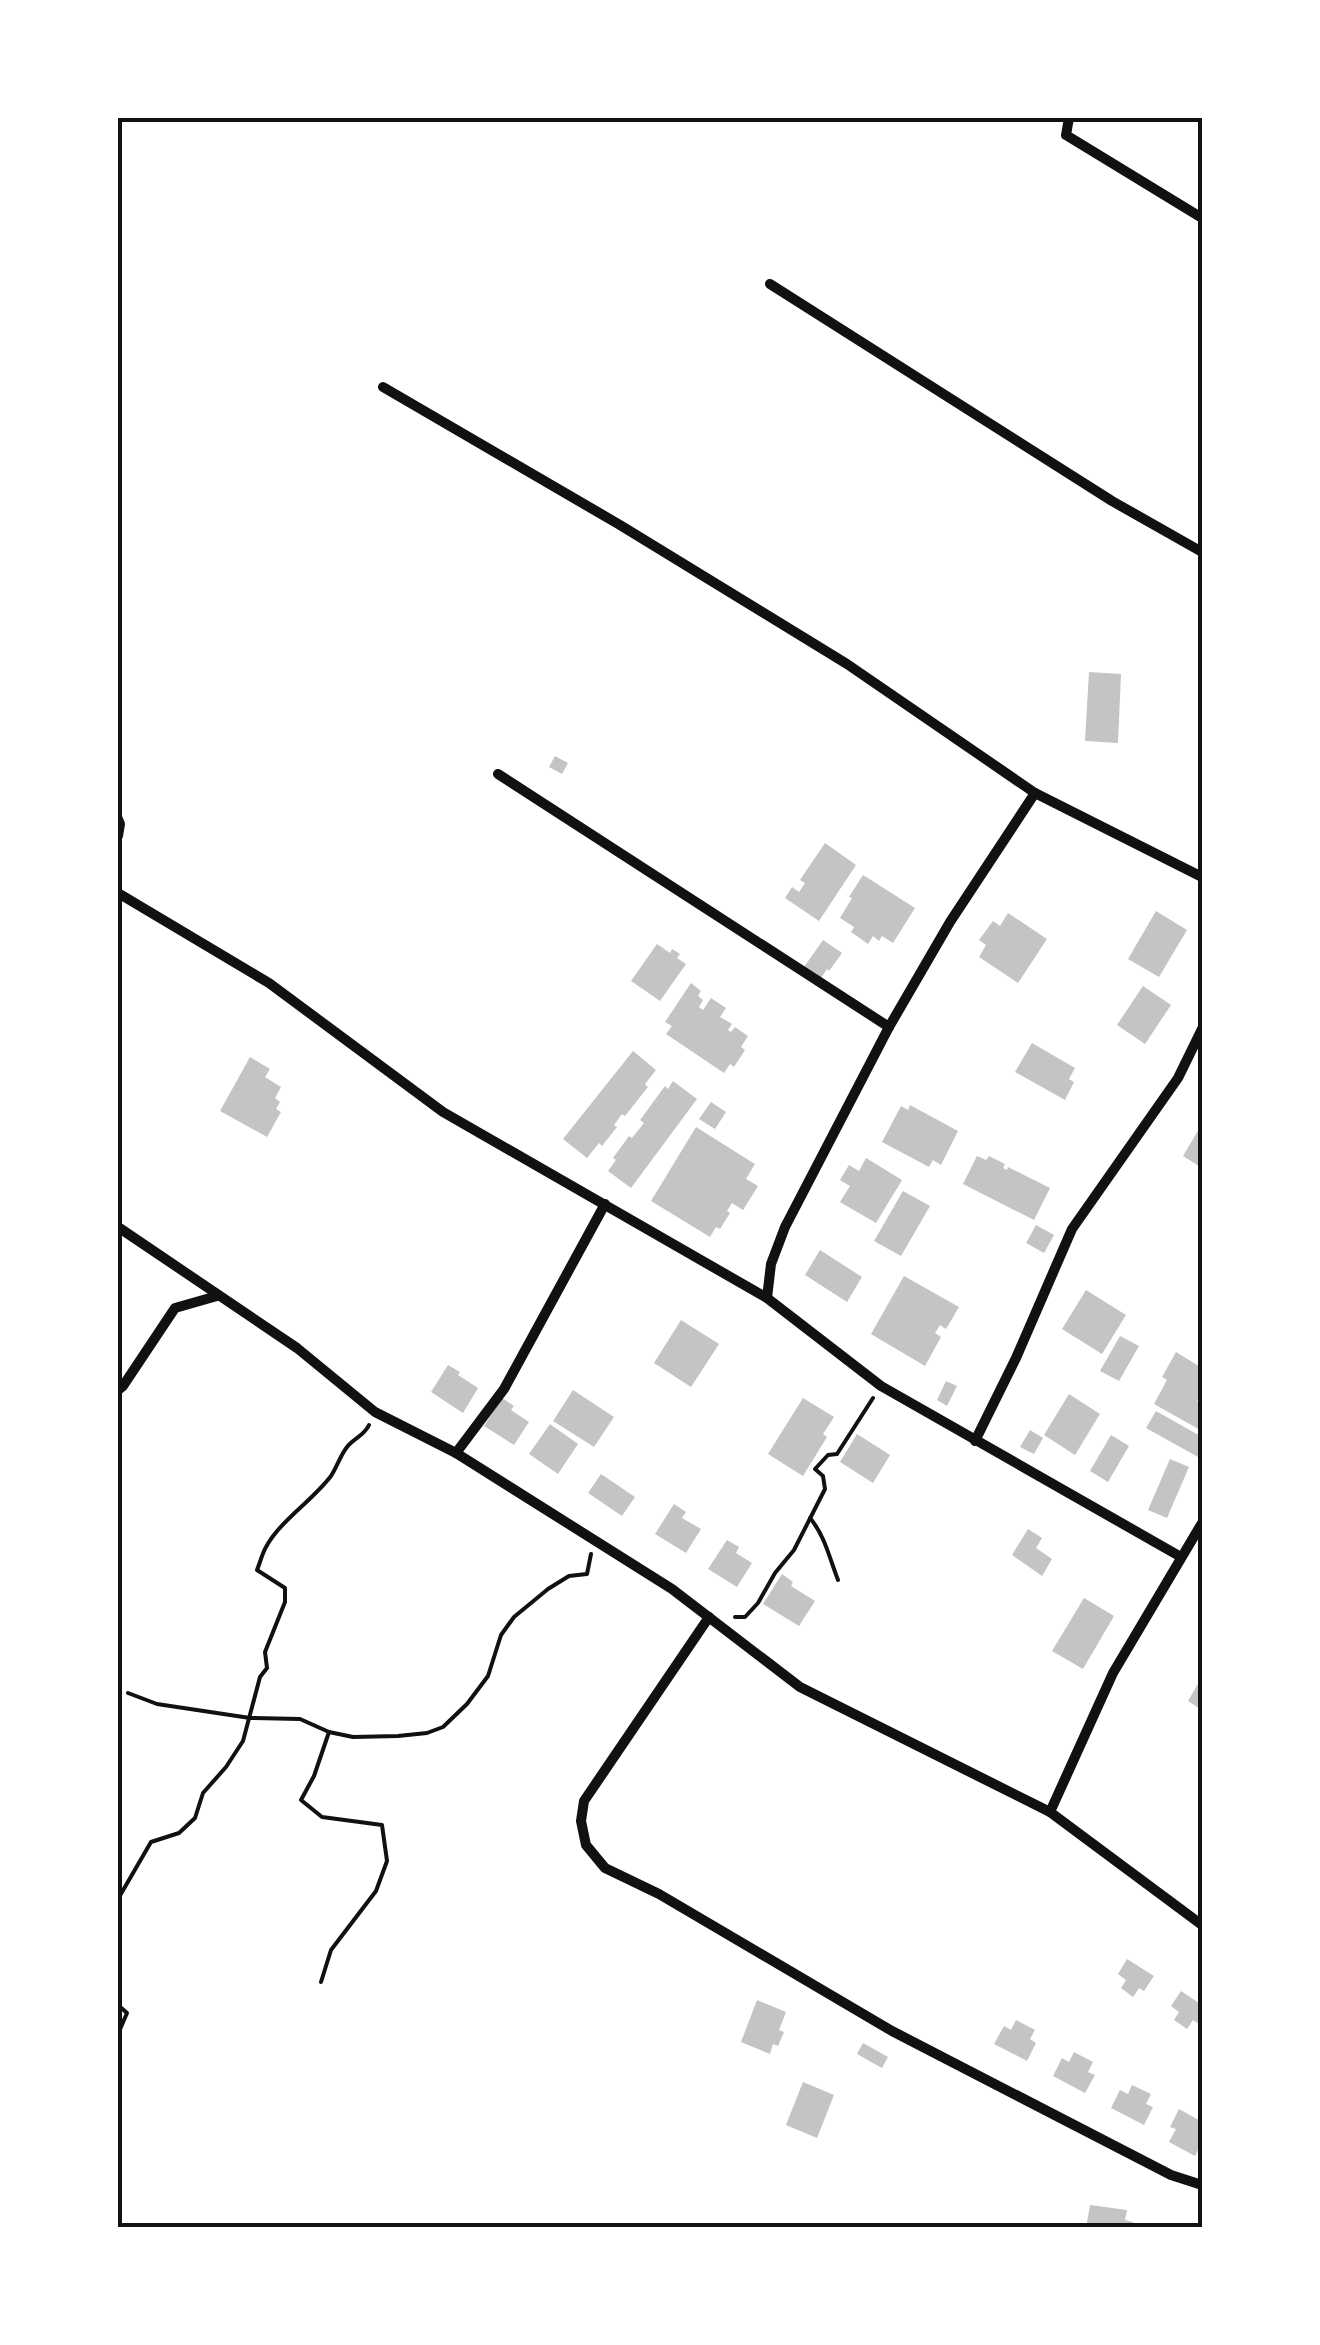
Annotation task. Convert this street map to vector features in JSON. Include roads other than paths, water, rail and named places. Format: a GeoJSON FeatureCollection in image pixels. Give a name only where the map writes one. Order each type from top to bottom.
{"type":"FeatureCollection","features":[{"type":"Feature","properties":{"kind":"street"},"geometry":{"type":"LineString","coordinates":[[1069,118],[1066,135],[1202,218]]}},
{"type":"Feature","properties":{"kind":"street"},"geometry":{"type":"LineString","coordinates":[[770,284],[1112,500],[1202,552]]}},
{"type":"Feature","properties":{"kind":"street"},"geometry":{"type":"LineString","coordinates":[[383,386],[847,664],[1035,792],[1202,877]]}},
{"type":"Feature","properties":{"kind":"street"},"geometry":{"type":"LineString","coordinates":[[498,774],[889,1027]]}},
{"type":"Feature","properties":{"kind":"street"},"geometry":{"type":"LineString","coordinates":[[767,1298],[771,1264],[786,1227],[889,1027],[950,922],[1035,792]]}},
{"type":"Feature","properties":{"kind":"street"},"geometry":{"type":"LineString","coordinates":[[118,819],[118,836]]}},
{"type":"Feature","properties":{"kind":"street"},"geometry":{"type":"LineString","coordinates":[[118,893],[269,983],[443,1112],[767,1298],[881,1386],[1181,1557]]}},
{"type":"Feature","properties":{"kind":"street"},"geometry":{"type":"LineString","coordinates":[[975,1441],[1072,1228],[1178,1078],[1202,1029]]}},
{"type":"Feature","properties":{"kind":"street"},"geometry":{"type":"LineString","coordinates":[[456,1453],[504,1389],[605,1204]]}},
{"type":"Feature","properties":{"kind":"street"},"geometry":{"type":"LineString","coordinates":[[118,1226],[297,1348],[375,1412],[456,1453],[672,1589],[800,1687],[1050,1812],[1202,1925]]}},
{"type":"Feature","properties":{"kind":"street"},"geometry":{"type":"LineString","coordinates":[[118,1390],[175,1308],[217,1296]]}},
{"type":"Feature","properties":{"kind":"street"},"geometry":{"type":"LineString","coordinates":[[1050,1812],[1113,1673],[1202,1524]]}},
{"type":"Feature","properties":{"kind":"street"},"geometry":{"type":"LineString","coordinates":[[709,1617],[584,1801],[581,1821],[586,1846],[605,1868],[659,1894],[892,2031],[1172,2175],[1202,2185]]}}]}
